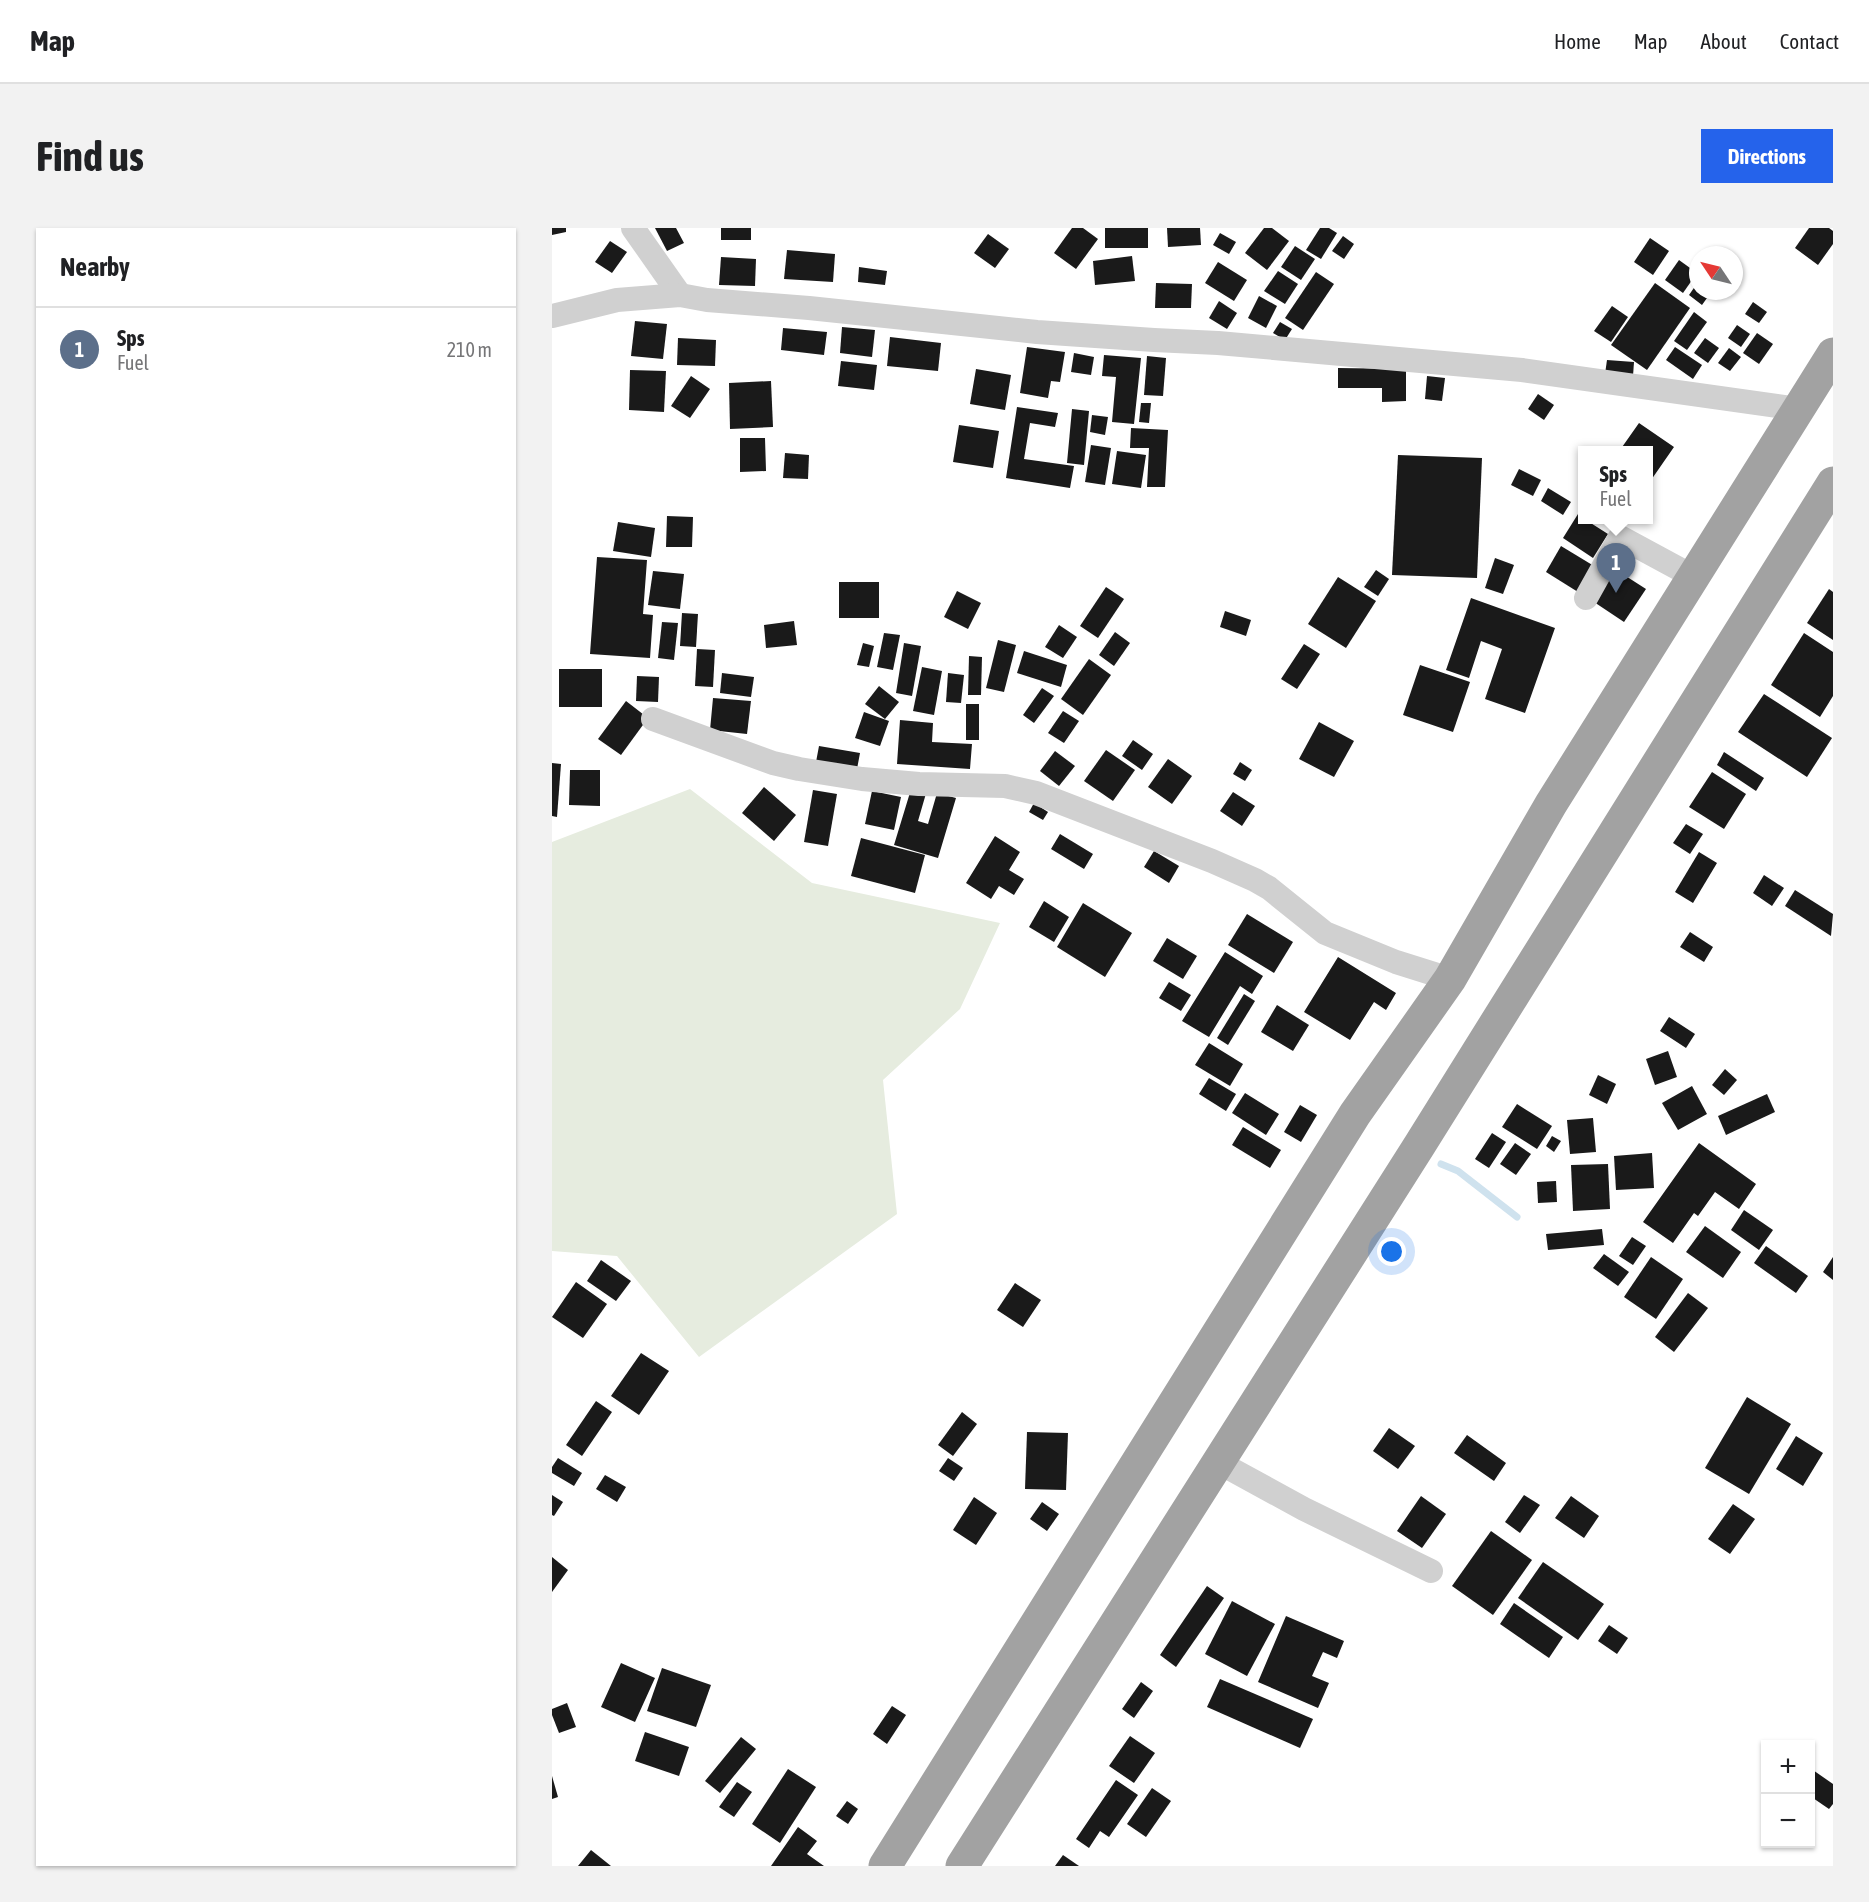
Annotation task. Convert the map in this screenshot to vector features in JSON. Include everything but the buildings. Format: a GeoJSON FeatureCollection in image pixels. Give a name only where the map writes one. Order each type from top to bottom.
{"type":"FeatureCollection","features":[{"type":"Feature","properties":{"kind":"highway"},"geometry":{"type":"LineString","coordinates":[[885,1866],[1356,1114],[1450,979],[1551,804],[1833,354]]}},
{"type":"Feature","properties":{"kind":"highway"},"geometry":{"type":"LineString","coordinates":[[962,1866],[1450,1096],[1833,483]]}},
{"type":"Feature","properties":{"kind":"street"},"geometry":{"type":"LineString","coordinates":[[633,228],[680,295]]}},
{"type":"Feature","properties":{"kind":"street"},"geometry":{"type":"LineString","coordinates":[[552,316],[617,300],[680,295],[707,300],[809,308],[1037,332],[1218,343],[1522,370],[1798,409]]}},
{"type":"Feature","properties":{"kind":"street"},"geometry":{"type":"LineString","coordinates":[[1586,598],[1620,537],[1694,577]]}},
{"type":"Feature","properties":{"kind":"street"},"geometry":{"type":"LineString","coordinates":[[653,719],[773,763],[799,770],[874,780],[1005,786],[1036,793],[1190,852],[1255,880],[1269,888],[1325,933],[1396,962],[1450,979]]}},
{"type":"Feature","properties":{"kind":"street"},"geometry":{"type":"LineString","coordinates":[[1218,1462],[1304,1509],[1431,1571]]}},
{"type":"Feature","properties":{"kind":"shaded area"},"geometry":{"type":"Polygon","coordinates":[[[690,789],[812,883],[1000,923],[960,1009],[883,1080],[897,1214],[699,1357],[617,1256],[552,1251],[552,842],[690,789]]]}},
{"type":"Feature","properties":{"kind":"waterway"},"geometry":{"type":"LineString","coordinates":[[1441,1164],[1458,1171],[1517,1217]]}},
{"type":"Feature","properties":{"kind":"place","name":"Sps"},"geometry":{"type":"Point","coordinates":[1616,593]}}]}
